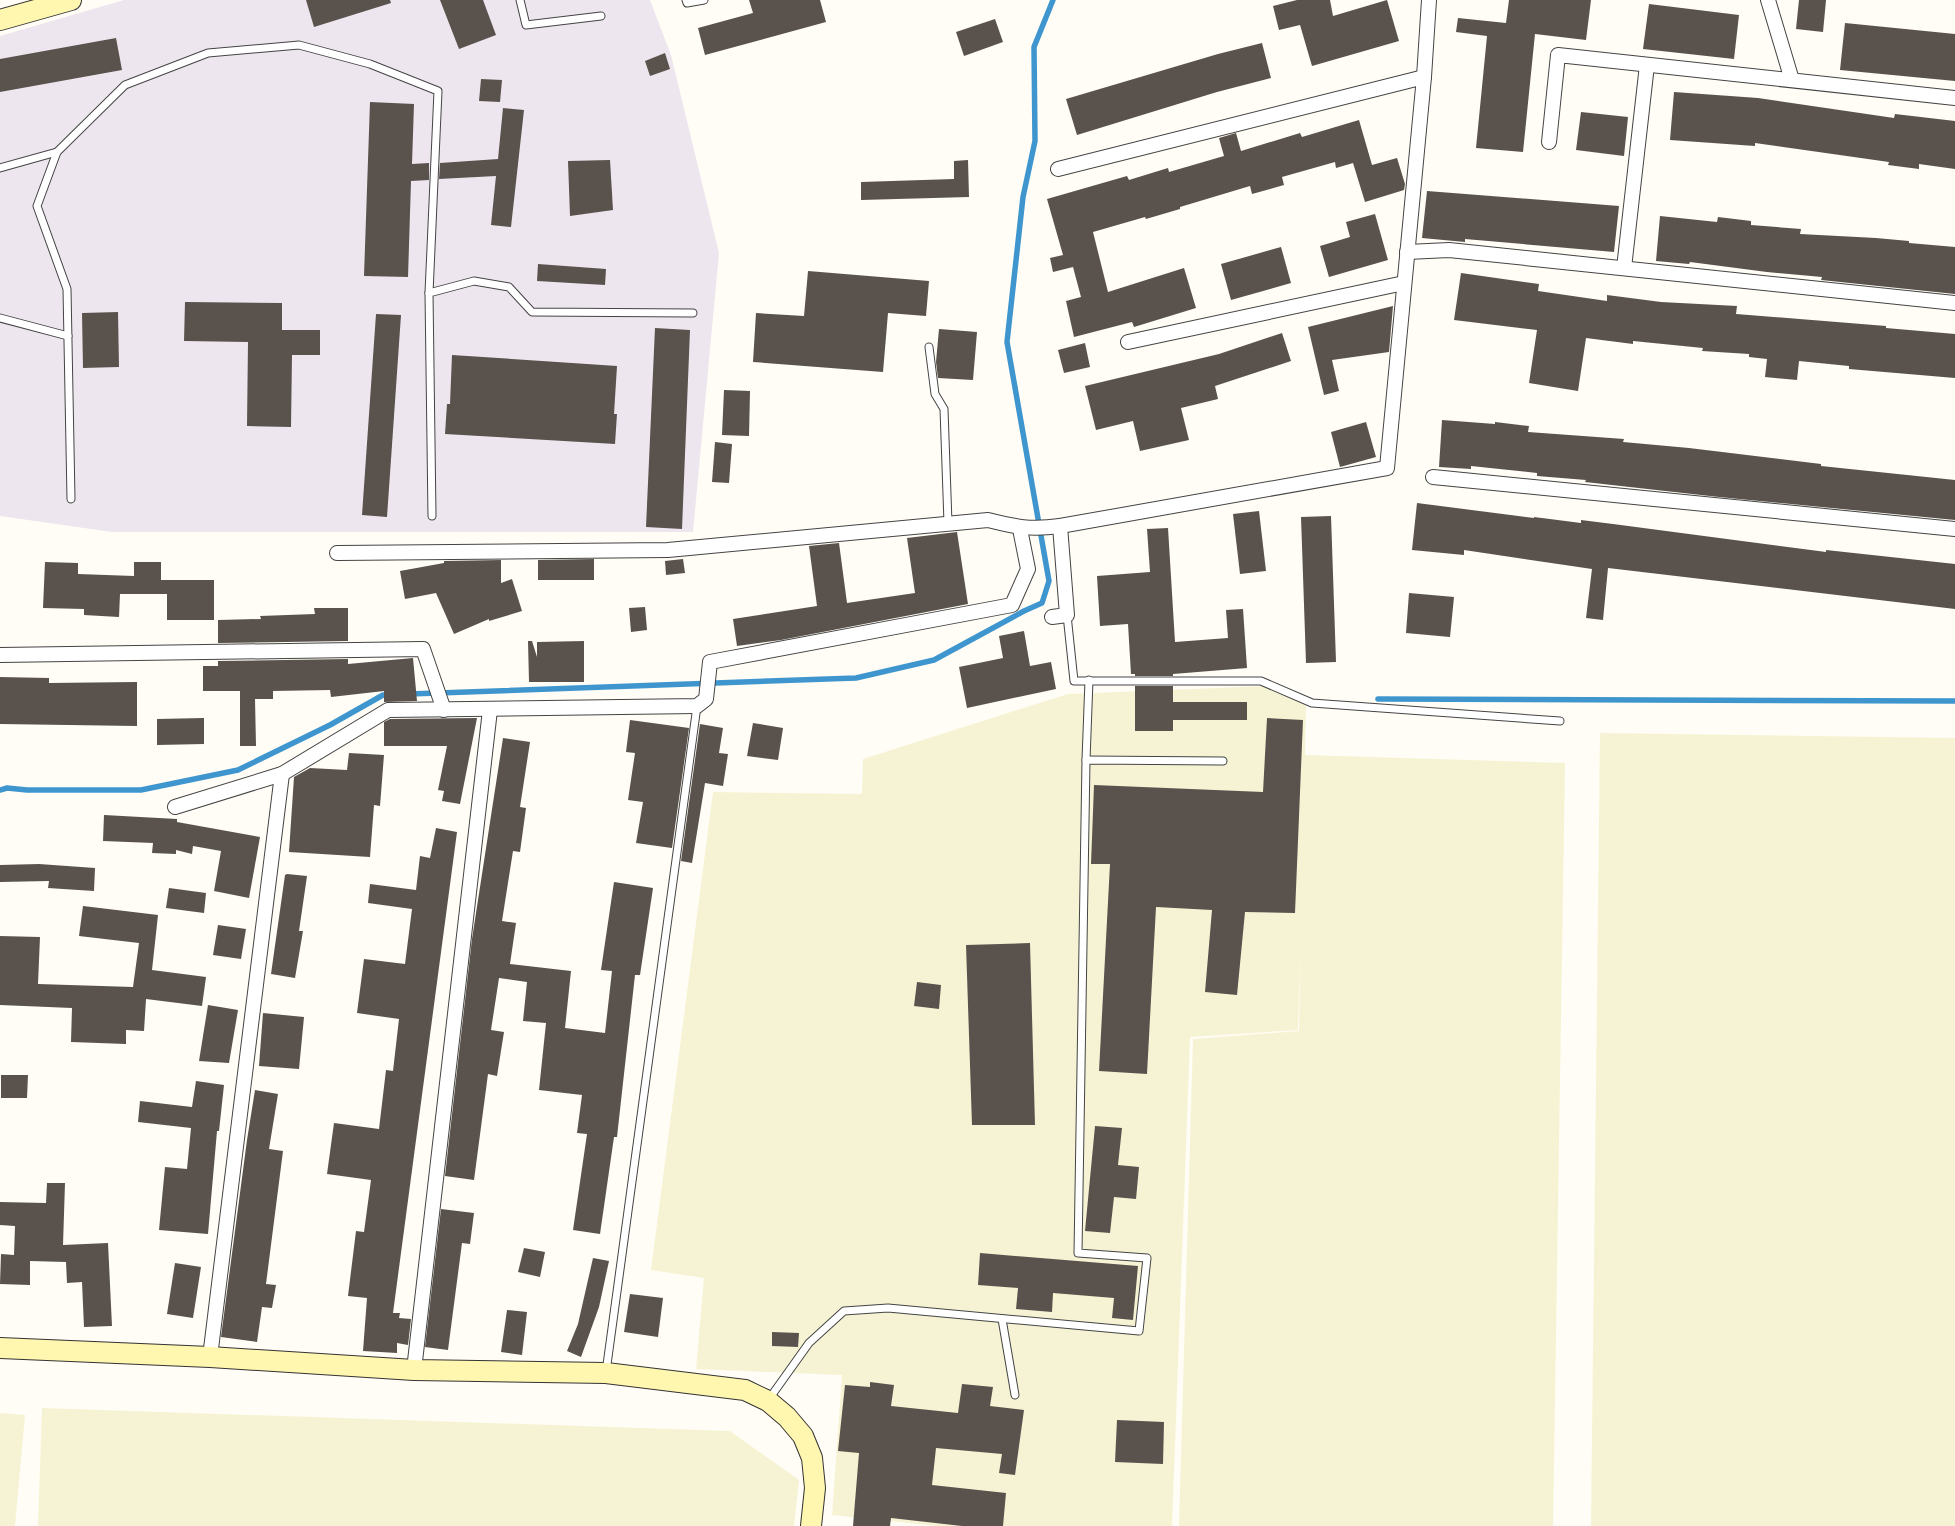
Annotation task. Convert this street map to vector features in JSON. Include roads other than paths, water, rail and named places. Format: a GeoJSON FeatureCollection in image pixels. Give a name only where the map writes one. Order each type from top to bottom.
{"type":"FeatureCollection","features":[{"type":"Feature","properties":{"kind":"main road"},"geometry":{"type":"LineString","coordinates":[[0,20],[71,0]]}},
{"type":"Feature","properties":{"kind":"main road"},"geometry":{"type":"LineString","coordinates":[[0,1348],[210,1357],[414,1370],[606,1373],[745,1390],[768,1401],[787,1417],[802,1436],[812,1458],[815,1488],[812,1526]]}},
{"type":"Feature","properties":{"kind":"street"},"geometry":{"type":"LineString","coordinates":[[337,553],[668,550],[988,520],[1020,528],[1040,529],[1387,468],[1424,77],[1429,0]]}},
{"type":"Feature","properties":{"kind":"street"},"geometry":{"type":"LineString","coordinates":[[1768,0],[1792,80]]}},
{"type":"Feature","properties":{"kind":"street"},"geometry":{"type":"LineString","coordinates":[[1549,142],[1558,55],[1955,98]]}},
{"type":"Feature","properties":{"kind":"street"},"geometry":{"type":"LineString","coordinates":[[1624,268],[1646,65]]}},
{"type":"Feature","properties":{"kind":"street"},"geometry":{"type":"LineString","coordinates":[[1058,169],[1424,77]]}},
{"type":"Feature","properties":{"kind":"street"},"geometry":{"type":"LineString","coordinates":[[1407,252],[1449,250],[1955,303]]}},
{"type":"Feature","properties":{"kind":"street"},"geometry":{"type":"LineString","coordinates":[[1128,342],[1404,283]]}},
{"type":"Feature","properties":{"kind":"street"},"geometry":{"type":"LineString","coordinates":[[1433,477],[1955,529]]}},
{"type":"Feature","properties":{"kind":"street"},"geometry":{"type":"LineString","coordinates":[[1052,617],[1068,614],[1060,526]]}},
{"type":"Feature","properties":{"kind":"street"},"geometry":{"type":"LineString","coordinates":[[175,807],[282,774],[388,710],[443,705],[490,710],[697,706],[706,699],[710,662],[1012,605],[1028,569],[1020,528]]}},
{"type":"Feature","properties":{"kind":"street"},"geometry":{"type":"LineString","coordinates":[[0,655],[423,649],[443,705]]}},
{"type":"Feature","properties":{"kind":"street"},"geometry":{"type":"LineString","coordinates":[[414,1370],[490,710]]}},
{"type":"Feature","properties":{"kind":"street"},"geometry":{"type":"LineString","coordinates":[[210,1357],[282,774]]}},
{"type":"Feature","properties":{"kind":"lane"},"geometry":{"type":"LineString","coordinates":[[520,0],[526,25],[601,16]]}},
{"type":"Feature","properties":{"kind":"lane"},"geometry":{"type":"LineString","coordinates":[[686,0],[687,3],[704,0]]}},
{"type":"Feature","properties":{"kind":"lane"},"geometry":{"type":"LineString","coordinates":[[72,499],[66,289],[37,206],[57,152],[125,85],[208,53],[299,45],[370,64],[438,91],[429,293],[432,516]]}},
{"type":"Feature","properties":{"kind":"lane"},"geometry":{"type":"LineString","coordinates":[[0,168],[57,152]]}},
{"type":"Feature","properties":{"kind":"lane"},"geometry":{"type":"LineString","coordinates":[[429,293],[474,281],[509,287],[532,312],[693,313]]}},
{"type":"Feature","properties":{"kind":"lane"},"geometry":{"type":"LineString","coordinates":[[0,318],[68,336]]}},
{"type":"Feature","properties":{"kind":"lane"},"geometry":{"type":"LineString","coordinates":[[929,347],[935,394],[944,409],[948,523]]}},
{"type":"Feature","properties":{"kind":"lane"},"geometry":{"type":"LineString","coordinates":[[1068,614],[1074,681],[1261,681],[1312,703],[1560,721]]}},
{"type":"Feature","properties":{"kind":"lane"},"geometry":{"type":"LineString","coordinates":[[768,1401],[810,1343],[844,1311],[888,1308],[1139,1331],[1147,1258],[1078,1253],[1089,680]]}},
{"type":"Feature","properties":{"kind":"lane"},"geometry":{"type":"LineString","coordinates":[[606,1373],[697,706]]}},
{"type":"Feature","properties":{"kind":"lane"},"geometry":{"type":"LineString","coordinates":[[1086,760],[1223,761]]}},
{"type":"Feature","properties":{"kind":"lane"},"geometry":{"type":"LineString","coordinates":[[1002,1319],[1016,1395]]}},
{"type":"Feature","properties":{"kind":"waterway"},"geometry":{"type":"LineString","coordinates":[[409,694],[856,678],[934,660],[1042,603],[1049,581],[1007,342],[1023,197],[1035,141],[1034,47],[1053,0]]}},
{"type":"Feature","properties":{"kind":"waterway"},"geometry":{"type":"LineString","coordinates":[[0,790],[7,788],[27,790],[141,790],[238,770],[330,725],[383,695],[390,695]]}},
{"type":"Feature","properties":{"kind":"waterway"},"geometry":{"type":"LineString","coordinates":[[1378,699],[1955,701]]}}]}
